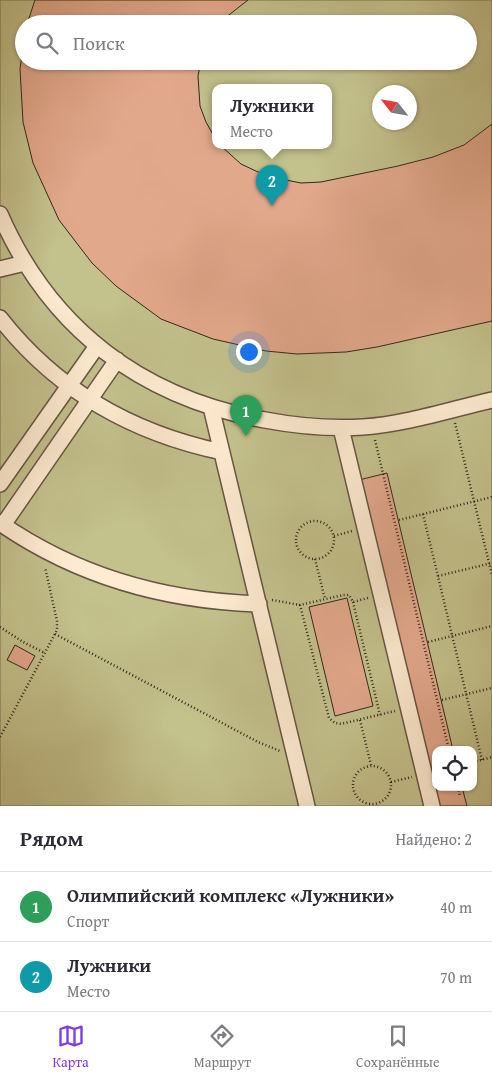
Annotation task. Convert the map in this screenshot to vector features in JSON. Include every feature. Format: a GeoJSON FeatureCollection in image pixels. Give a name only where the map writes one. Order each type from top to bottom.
{"type":"FeatureCollection","features":[{"type":"Feature","properties":{"kind":"street"},"geometry":{"type":"LineString","coordinates":[[0,214],[25,263],[56,306],[97,346],[117,360],[171,391],[211,407],[274,422],[341,428],[388,425],[492,400]]}},
{"type":"Feature","properties":{"kind":"street"},"geometry":{"type":"LineString","coordinates":[[0,269],[25,263]]}},
{"type":"Feature","properties":{"kind":"street"},"geometry":{"type":"LineString","coordinates":[[0,318],[32,353],[69,386],[89,400],[157,434],[222,452]]}},
{"type":"Feature","properties":{"kind":"street"},"geometry":{"type":"LineString","coordinates":[[0,484],[97,346]]}},
{"type":"Feature","properties":{"kind":"street"},"geometry":{"type":"LineString","coordinates":[[117,360],[1,524],[41,548],[81,568],[141,588],[194,599],[257,599]]}},
{"type":"Feature","properties":{"kind":"street"},"geometry":{"type":"LineString","coordinates":[[211,407],[307,806]]}},
{"type":"Feature","properties":{"kind":"street"},"geometry":{"type":"LineString","coordinates":[[341,428],[432,806]]}},
{"type":"Feature","properties":{"kind":"path"},"geometry":{"type":"LineString","coordinates":[[452,410],[491,563],[492,575]]}},
{"type":"Feature","properties":{"kind":"path"},"geometry":{"type":"LineString","coordinates":[[375,440],[448,746]]}},
{"type":"Feature","properties":{"kind":"path"},"geometry":{"type":"LineString","coordinates":[[399,520],[492,497]]}},
{"type":"Feature","properties":{"kind":"path"},"geometry":{"type":"LineString","coordinates":[[423,514],[482,760]]}},
{"type":"Feature","properties":{"kind":"path"},"geometry":{"type":"LineString","coordinates":[[318,521],[324,522],[332,530],[334,542],[330,552],[321,559],[316,560],[310,559],[300,552],[297,547],[296,536],[307,522],[318,521]]}},
{"type":"Feature","properties":{"kind":"path"},"geometry":{"type":"LineString","coordinates":[[0,737],[55,634],[58,623],[41,548]]}},
{"type":"Feature","properties":{"kind":"path"},"geometry":{"type":"LineString","coordinates":[[316,560],[325,599]]}},
{"type":"Feature","properties":{"kind":"path"},"geometry":{"type":"LineString","coordinates":[[438,576],[491,563]]}},
{"type":"Feature","properties":{"kind":"path"},"geometry":{"type":"LineString","coordinates":[[257,599],[300,605],[346,594],[351,597],[380,715]]}},
{"type":"Feature","properties":{"kind":"path"},"geometry":{"type":"LineString","coordinates":[[353,602],[382,594]]}},
{"type":"Feature","properties":{"kind":"path"},"geometry":{"type":"LineString","coordinates":[[300,605],[328,718],[335,723],[341,724],[408,708]]}},
{"type":"Feature","properties":{"kind":"path"},"geometry":{"type":"LineString","coordinates":[[428,642],[492,626]]}},
{"type":"Feature","properties":{"kind":"path"},"geometry":{"type":"LineString","coordinates":[[0,627],[22,642],[45,653]]}},
{"type":"Feature","properties":{"kind":"path"},"geometry":{"type":"LineString","coordinates":[[55,634],[258,742],[295,756]]}},
{"type":"Feature","properties":{"kind":"path"},"geometry":{"type":"LineString","coordinates":[[442,700],[492,688]]}},
{"type":"Feature","properties":{"kind":"path"},"geometry":{"type":"LineString","coordinates":[[360,720],[371,766]]}},
{"type":"Feature","properties":{"kind":"path"},"geometry":{"type":"LineString","coordinates":[[477,761],[492,757]]}},
{"type":"Feature","properties":{"kind":"path"},"geometry":{"type":"LineString","coordinates":[[371,766],[382,768],[390,776],[391,782],[390,793],[382,802],[371,804],[360,800],[353,790],[354,779],[360,769],[371,766]]}},
{"type":"Feature","properties":{"kind":"path"},"geometry":{"type":"LineString","coordinates":[[391,782],[424,774]]}},
{"type":"Feature","properties":{"kind":"path"},"geometry":{"type":"LineString","coordinates":[[459,791],[460,797]]}},
{"type":"Feature","properties":{"kind":"shaded area"},"geometry":{"type":"Polygon","coordinates":[[[0,0],[492,0],[492,806],[0,806],[0,0]]]}},
{"type":"Feature","properties":{"kind":"building"},"geometry":{"type":"Polygon","coordinates":[[[35,0],[248,0],[229,15],[30,15],[35,0]]]}},
{"type":"Feature","properties":{"kind":"building"},"geometry":{"type":"Polygon","coordinates":[[[20,70],[199,70],[200,106],[212,133],[212,149],[224,149],[241,164],[258,172],[301,183],[321,182],[433,157],[464,145],[492,124],[492,321],[377,347],[346,352],[297,354],[266,351],[213,339],[161,319],[116,286],[92,263],[59,220],[33,163],[23,122],[20,70]]]}},
{"type":"Feature","properties":{"kind":"building"},"geometry":{"type":"Polygon","coordinates":[[[387,473],[452,746],[432,746],[432,785],[359,480],[387,473]]]}},
{"type":"Feature","properties":{"kind":"building"},"geometry":{"type":"Polygon","coordinates":[[[347,598],[373,706],[335,716],[309,607],[347,598]]]}},
{"type":"Feature","properties":{"kind":"building"},"geometry":{"type":"Polygon","coordinates":[[[15,645],[35,656],[27,670],[7,660],[15,645]]]}},
{"type":"Feature","properties":{"kind":"building"},"geometry":{"type":"Polygon","coordinates":[[[433,791],[463,791],[467,806],[437,806],[433,791]]]}},
{"type":"Feature","properties":{"kind":"place","name":"Лужники"},"geometry":{"type":"Point","coordinates":[272,206]}},
{"type":"Feature","properties":{"kind":"place","name":"Олимпийский комплекс «Лужники»"},"geometry":{"type":"Point","coordinates":[246,436]}}]}
